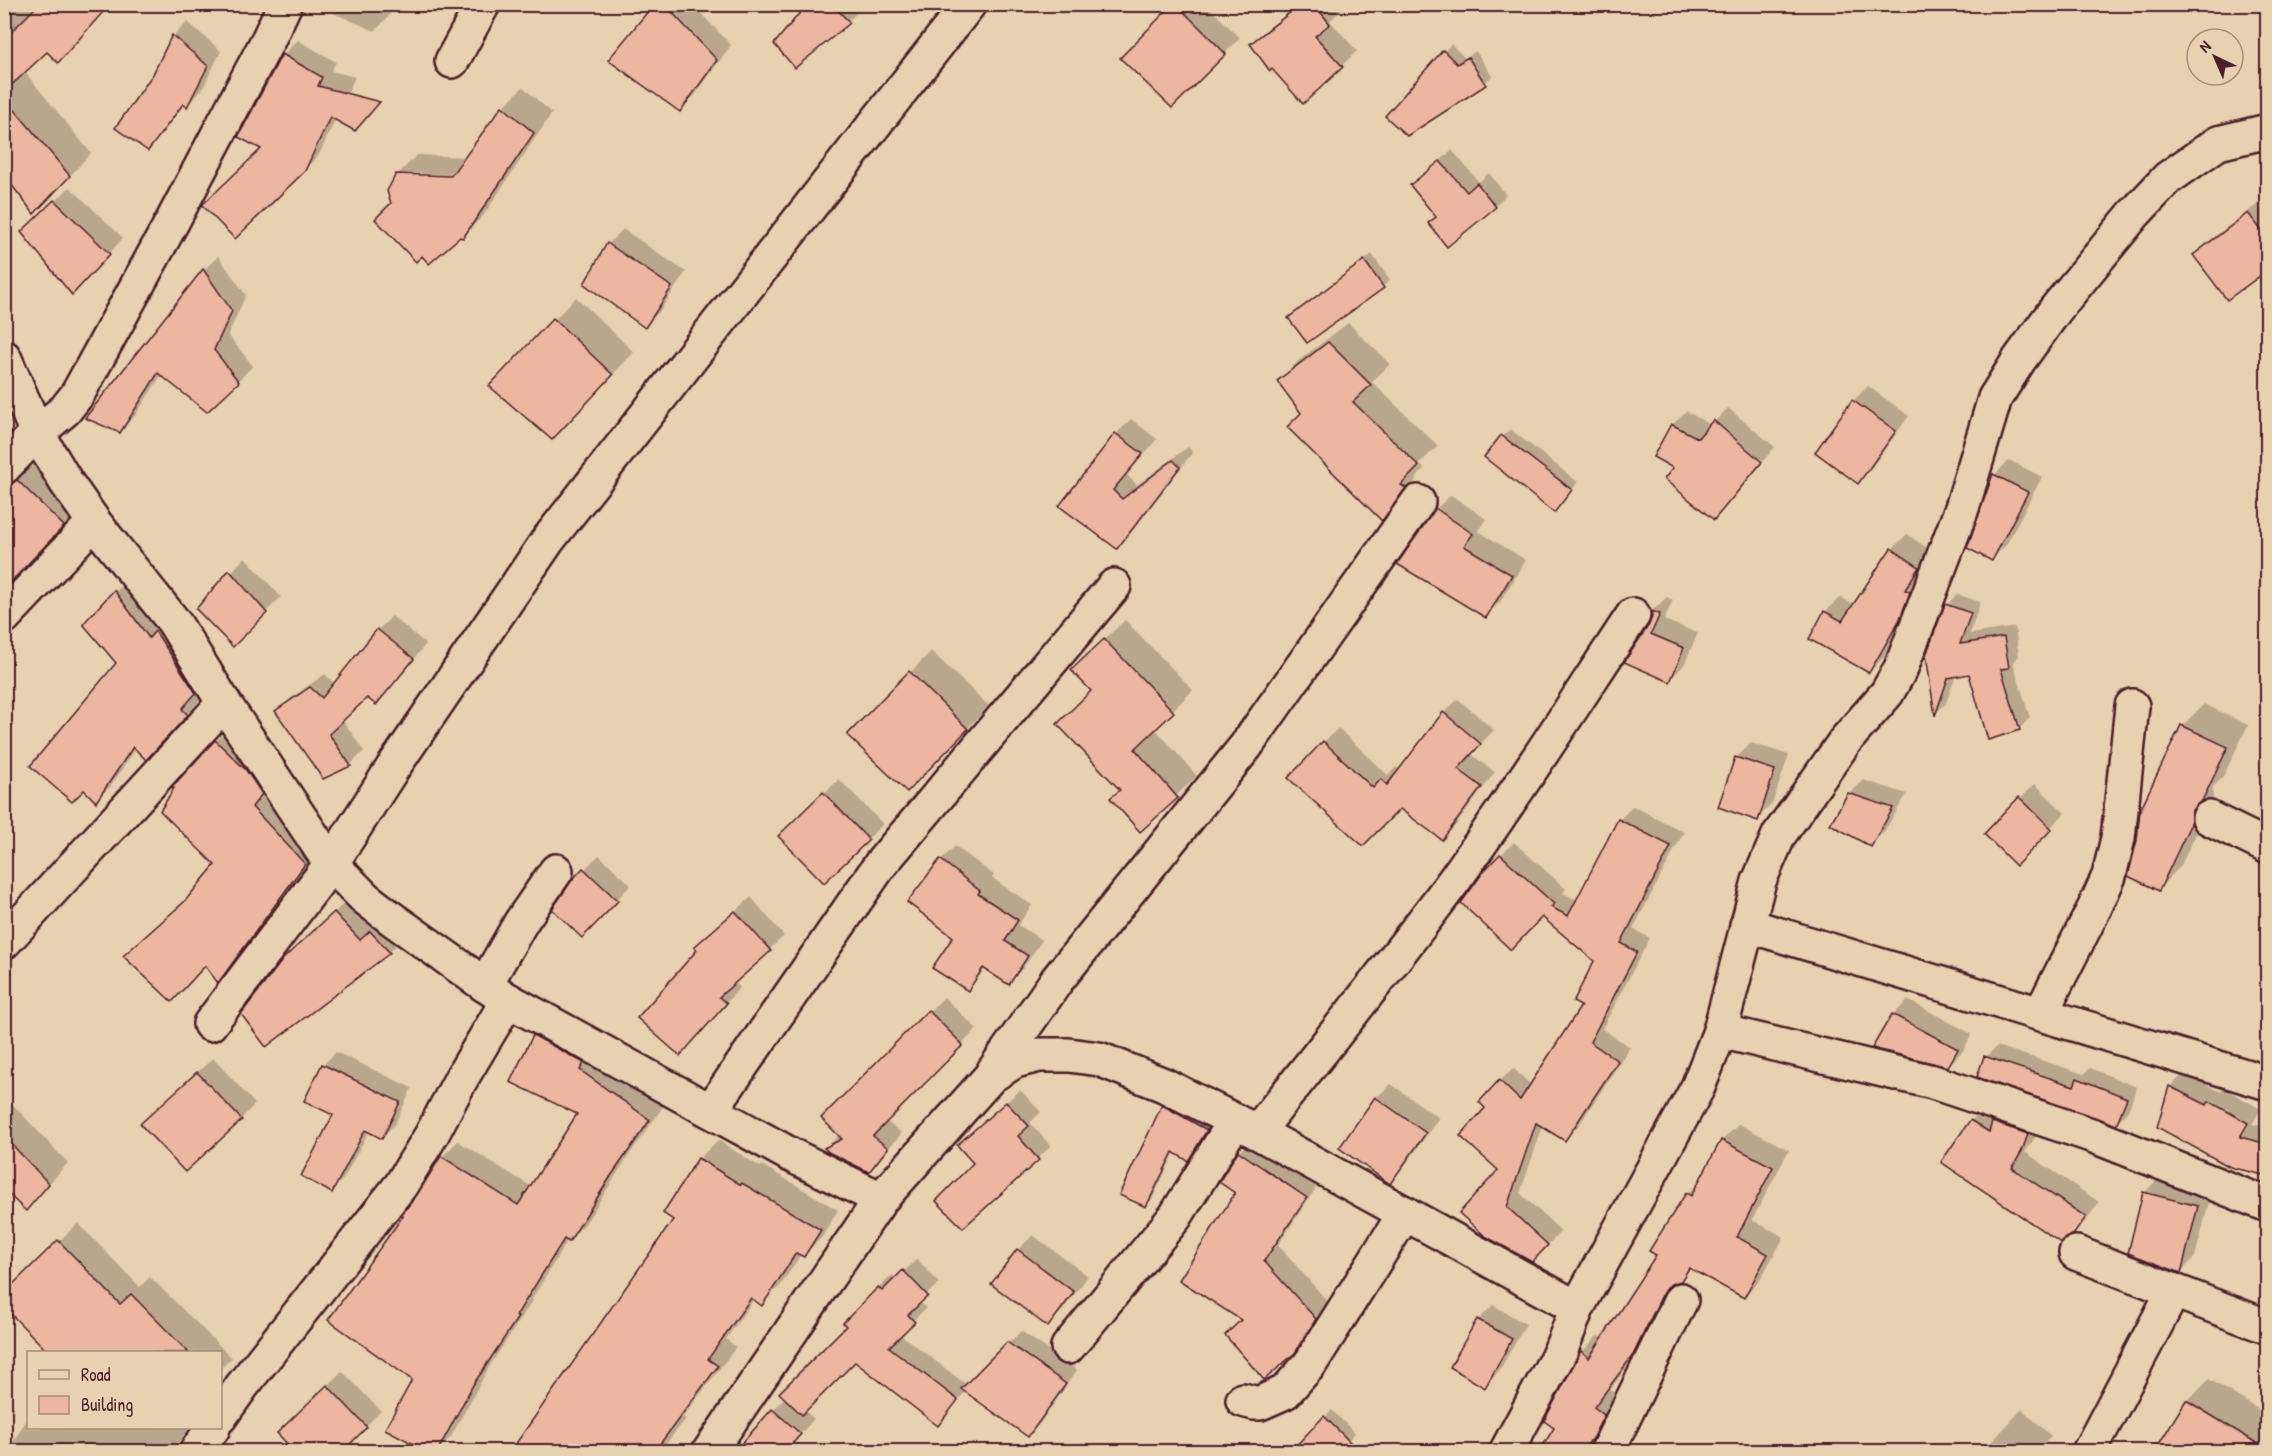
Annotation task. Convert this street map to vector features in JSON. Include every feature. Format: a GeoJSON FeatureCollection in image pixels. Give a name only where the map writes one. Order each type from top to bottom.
{"type":"FeatureCollection","features":[{"type":"Feature","properties":{"kind":"street"},"geometry":{"type":"LineString","coordinates":[[4,467],[37,433],[65,410],[88,376],[247,81],[285,4]]}},
{"type":"Feature","properties":{"kind":"street"},"geometry":{"type":"LineString","coordinates":[[452,61],[483,4]]}},
{"type":"Feature","properties":{"kind":"street"},"geometry":{"type":"LineString","coordinates":[[210,1024],[331,864],[548,540],[969,4]]}},
{"type":"Feature","properties":{"kind":"street"},"geometry":{"type":"LineString","coordinates":[[1506,1452],[1560,1352],[1577,1308],[1698,1087],[1720,1031],[1759,881],[1779,835],[1845,741],[1887,693],[1901,668],[1962,508],[1995,398],[2056,309],[2127,223],[2168,178],[2218,143],[2268,130]]}},
{"type":"Feature","properties":{"kind":"street"},"geometry":{"type":"LineString","coordinates":[[4,357],[37,433],[66,482],[94,522],[174,622],[224,703],[331,864],[373,904],[496,992],[791,1155],[882,1199]]}},
{"type":"Feature","properties":{"kind":"street"},"geometry":{"type":"LineString","coordinates":[[709,1452],[882,1199],[991,1076],[1057,980],[1246,746],[1418,502]]}},
{"type":"Feature","properties":{"kind":"street"},"geometry":{"type":"LineString","coordinates":[[4,617],[94,522]]}},
{"type":"Feature","properties":{"kind":"street"},"geometry":{"type":"LineString","coordinates":[[711,1110],[880,865],[1114,586]]}},
{"type":"Feature","properties":{"kind":"street"},"geometry":{"type":"LineString","coordinates":[[1068,1347],[1246,1126],[1339,1030],[1453,882],[1633,615]]}},
{"type":"Feature","properties":{"kind":"street"},"geometry":{"type":"LineString","coordinates":[[4,942],[224,703]]}},
{"type":"Feature","properties":{"kind":"street"},"geometry":{"type":"LineString","coordinates":[[2041,1013],[2109,876],[2118,838],[2132,706]]}},
{"type":"Feature","properties":{"kind":"street"},"geometry":{"type":"LineString","coordinates":[[2209,818],[2268,847]]}},
{"type":"Feature","properties":{"kind":"street"},"geometry":{"type":"LineString","coordinates":[[222,1414],[401,1185],[432,1134],[460,1079],[496,992],[521,922],[556,871]]}},
{"type":"Feature","properties":{"kind":"street"},"geometry":{"type":"LineString","coordinates":[[1747,925],[2268,1083]]}},
{"type":"Feature","properties":{"kind":"street"},"geometry":{"type":"LineString","coordinates":[[1720,1031],[1933,1083],[2094,1136],[2268,1204]]}},
{"type":"Feature","properties":{"kind":"street"},"geometry":{"type":"LineString","coordinates":[[991,1076],[1014,1061],[1039,1055],[1069,1055],[1099,1059],[1164,1085],[1246,1126],[1577,1308]]}},
{"type":"Feature","properties":{"kind":"street"},"geometry":{"type":"LineString","coordinates":[[1243,1400],[1260,1402],[1285,1392],[1311,1364],[1405,1213]]}},
{"type":"Feature","properties":{"kind":"street"},"geometry":{"type":"LineString","coordinates":[[2076,1253],[2268,1327]]}},
{"type":"Feature","properties":{"kind":"street"},"geometry":{"type":"LineString","coordinates":[[2089,1452],[2173,1292]]}},
{"type":"Feature","properties":{"kind":"street"},"geometry":{"type":"LineString","coordinates":[[1607,1452],[1681,1300]]}},
{"type":"Feature","properties":{"kind":"street"},"geometry":{"type":"LineString","coordinates":[[196,1452],[212,1429]]}},
{"type":"Feature","properties":{"kind":"building"},"geometry":{"type":"Polygon","coordinates":[[[39,4],[110,4],[58,63],[47,52],[4,92],[4,39],[39,4]]]}},
{"type":"Feature","properties":{"kind":"building"},"geometry":{"type":"Polygon","coordinates":[[[654,4],[664,4],[717,60],[680,112],[608,60],[654,4]]]}},
{"type":"Feature","properties":{"kind":"building"},"geometry":{"type":"Polygon","coordinates":[[[807,4],[832,4],[850,23],[795,68],[774,44],[807,4]]]}},
{"type":"Feature","properties":{"kind":"building"},"geometry":{"type":"Polygon","coordinates":[[[1173,4],[1176,4],[1226,54],[1172,108],[1120,58],[1173,4]]]}},
{"type":"Feature","properties":{"kind":"building"},"geometry":{"type":"Polygon","coordinates":[[[1301,4],[1314,4],[1330,24],[1315,36],[1343,67],[1303,104],[1272,69],[1270,71],[1250,44],[1301,4]]]}},
{"type":"Feature","properties":{"kind":"building"},"geometry":{"type":"Polygon","coordinates":[[[172,35],[208,66],[187,107],[183,104],[148,151],[115,128],[153,74],[172,35]]]}},
{"type":"Feature","properties":{"kind":"building"},"geometry":{"type":"Polygon","coordinates":[[[1443,50],[1457,64],[1468,57],[1486,85],[1407,136],[1385,116],[1443,50]]]}},
{"type":"Feature","properties":{"kind":"building"},"geometry":{"type":"Polygon","coordinates":[[[282,54],[322,77],[318,86],[380,102],[355,131],[330,117],[305,171],[235,239],[202,205],[261,149],[238,137],[282,54]]]}},
{"type":"Feature","properties":{"kind":"building"},"geometry":{"type":"Polygon","coordinates":[[[4,97],[70,176],[34,214],[4,175],[4,97]]]}},
{"type":"Feature","properties":{"kind":"building"},"geometry":{"type":"Polygon","coordinates":[[[502,106],[534,133],[463,238],[460,237],[429,264],[422,256],[416,262],[375,219],[391,203],[387,191],[396,174],[451,176],[502,106]]]}},
{"type":"Feature","properties":{"kind":"building"},"geometry":{"type":"Polygon","coordinates":[[[1440,161],[1467,192],[1477,183],[1496,207],[1447,247],[1428,223],[1436,217],[1410,185],[1440,161]]]}},
{"type":"Feature","properties":{"kind":"building"},"geometry":{"type":"Polygon","coordinates":[[[54,200],[110,254],[72,295],[21,232],[54,200]]]}},
{"type":"Feature","properties":{"kind":"building"},"geometry":{"type":"Polygon","coordinates":[[[2248,213],[2268,239],[2268,270],[2227,300],[2193,255],[2248,213]]]}},
{"type":"Feature","properties":{"kind":"building"},"geometry":{"type":"Polygon","coordinates":[[[607,243],[672,287],[645,328],[584,284],[607,243]]]}},
{"type":"Feature","properties":{"kind":"building"},"geometry":{"type":"Polygon","coordinates":[[[1364,260],[1384,288],[1307,343],[1288,318],[1364,260]]]}},
{"type":"Feature","properties":{"kind":"building"},"geometry":{"type":"Polygon","coordinates":[[[203,269],[232,311],[214,350],[239,382],[207,412],[158,373],[120,433],[85,418],[203,269]]]}},
{"type":"Feature","properties":{"kind":"building"},"geometry":{"type":"Polygon","coordinates":[[[553,318],[613,375],[552,440],[489,386],[553,318]]]}},
{"type":"Feature","properties":{"kind":"building"},"geometry":{"type":"Polygon","coordinates":[[[1328,342],[1371,385],[1353,402],[1419,466],[1401,485],[1406,488],[1382,521],[1287,427],[1301,413],[1277,381],[1328,342]]]}},
{"type":"Feature","properties":{"kind":"building"},"geometry":{"type":"Polygon","coordinates":[[[1852,400],[1896,431],[1858,484],[1815,452],[1852,400]]]}},
{"type":"Feature","properties":{"kind":"building"},"geometry":{"type":"Polygon","coordinates":[[[1713,420],[1762,462],[1714,520],[1664,479],[1673,468],[1653,457],[1671,424],[1698,438],[1713,420]]]}},
{"type":"Feature","properties":{"kind":"building"},"geometry":{"type":"Polygon","coordinates":[[[1115,433],[1143,454],[1113,490],[1122,499],[1173,460],[1180,467],[1117,549],[1059,506],[1115,433]]]}},
{"type":"Feature","properties":{"kind":"building"},"geometry":{"type":"Polygon","coordinates":[[[1501,435],[1572,490],[1554,513],[1484,457],[1501,435]]]}},
{"type":"Feature","properties":{"kind":"building"},"geometry":{"type":"Polygon","coordinates":[[[1993,474],[2028,492],[1992,561],[1967,548],[1993,474]]]}},
{"type":"Feature","properties":{"kind":"building"},"geometry":{"type":"Polygon","coordinates":[[[17,480],[64,526],[4,589],[4,485],[17,480]]]}},
{"type":"Feature","properties":{"kind":"building"},"geometry":{"type":"Polygon","coordinates":[[[1435,508],[1473,534],[1464,546],[1512,575],[1486,618],[1397,564],[1435,508]]]}},
{"type":"Feature","properties":{"kind":"building"},"geometry":{"type":"Polygon","coordinates":[[[1891,548],[1919,567],[1905,590],[1910,592],[1900,619],[1869,673],[1809,639],[1824,611],[1842,621],[1891,548]]]}},
{"type":"Feature","properties":{"kind":"building"},"geometry":{"type":"Polygon","coordinates":[[[229,570],[267,613],[233,647],[196,609],[229,570]]]}},
{"type":"Feature","properties":{"kind":"building"},"geometry":{"type":"Polygon","coordinates":[[[114,590],[149,638],[155,631],[196,693],[182,709],[188,715],[146,760],[133,747],[96,802],[84,790],[72,802],[30,766],[116,663],[83,624],[114,590]]]}},
{"type":"Feature","properties":{"kind":"building"},"geometry":{"type":"Polygon","coordinates":[[[1945,604],[1971,613],[1960,644],[2004,637],[2009,668],[2001,669],[2020,730],[1988,740],[1969,674],[1948,678],[1935,716],[1926,655],[1945,604]]]}},
{"type":"Feature","properties":{"kind":"building"},"geometry":{"type":"Polygon","coordinates":[[[1651,611],[1660,614],[1651,634],[1684,648],[1670,682],[1624,662],[1649,625],[1652,617],[1651,611]]]}},
{"type":"Feature","properties":{"kind":"building"},"geometry":{"type":"Polygon","coordinates":[[[377,629],[414,659],[376,705],[367,698],[329,734],[351,766],[323,779],[275,711],[310,687],[322,698],[377,629]]]}},
{"type":"Feature","properties":{"kind":"building"},"geometry":{"type":"Polygon","coordinates":[[[1104,639],[1174,712],[1135,749],[1178,798],[1140,832],[1110,798],[1120,790],[1057,724],[1091,691],[1071,670],[1104,639]]]}},
{"type":"Feature","properties":{"kind":"building"},"geometry":{"type":"Polygon","coordinates":[[[909,671],[968,729],[907,792],[847,735],[909,671]]]}},
{"type":"Feature","properties":{"kind":"building"},"geometry":{"type":"Polygon","coordinates":[[[1443,712],[1481,744],[1458,769],[1482,787],[1442,840],[1400,809],[1363,846],[1288,778],[1323,741],[1373,788],[1381,779],[1387,785],[1443,712]]]}},
{"type":"Feature","properties":{"kind":"building"},"geometry":{"type":"Polygon","coordinates":[[[2181,725],[2228,747],[2202,801],[2192,810],[2191,823],[2159,891],[2128,876],[2137,840],[2140,810],[2181,725]]]}},
{"type":"Feature","properties":{"kind":"building"},"geometry":{"type":"Polygon","coordinates":[[[215,740],[246,770],[262,794],[252,807],[305,864],[218,983],[205,966],[172,1002],[123,956],[184,902],[215,865],[160,811],[174,788],[172,787],[215,740]]]}},
{"type":"Feature","properties":{"kind":"building"},"geometry":{"type":"Polygon","coordinates":[[[1735,757],[1775,770],[1758,821],[1718,807],[1735,757]]]}},
{"type":"Feature","properties":{"kind":"building"},"geometry":{"type":"Polygon","coordinates":[[[823,792],[869,840],[824,883],[778,836],[823,792]]]}},
{"type":"Feature","properties":{"kind":"building"},"geometry":{"type":"Polygon","coordinates":[[[1848,793],[1893,808],[1871,847],[1830,824],[1848,793]]]}},
{"type":"Feature","properties":{"kind":"building"},"geometry":{"type":"Polygon","coordinates":[[[2019,797],[2052,829],[2016,866],[1984,834],[2019,797]]]}},
{"type":"Feature","properties":{"kind":"building"},"geometry":{"type":"Polygon","coordinates":[[[1618,819],[1671,846],[1621,943],[1637,952],[1590,1042],[1618,1061],[1565,1141],[1536,1123],[1507,1207],[1548,1245],[1532,1262],[1485,1236],[1459,1213],[1498,1170],[1460,1136],[1485,1108],[1479,1102],[1499,1080],[1520,1100],[1581,1006],[1573,1002],[1594,961],[1542,917],[1511,950],[1461,903],[1484,871],[1500,854],[1554,904],[1551,907],[1568,916],[1618,819]]]}},
{"type":"Feature","properties":{"kind":"building"},"geometry":{"type":"Polygon","coordinates":[[[940,859],[980,891],[978,894],[1018,920],[1005,941],[1028,956],[1009,985],[983,968],[968,991],[932,968],[953,937],[907,902],[940,859]]]}},
{"type":"Feature","properties":{"kind":"building"},"geometry":{"type":"Polygon","coordinates":[[[583,868],[618,901],[582,938],[552,909],[583,868]]]}},
{"type":"Feature","properties":{"kind":"building"},"geometry":{"type":"Polygon","coordinates":[[[735,911],[771,951],[719,997],[727,1003],[680,1056],[637,1018],[697,950],[694,947],[735,911]]]}},
{"type":"Feature","properties":{"kind":"building"},"geometry":{"type":"Polygon","coordinates":[[[334,912],[360,940],[370,931],[390,953],[266,1047],[241,1014],[284,958],[334,912]]]}},
{"type":"Feature","properties":{"kind":"building"},"geometry":{"type":"Polygon","coordinates":[[[928,1010],[963,1045],[873,1136],[888,1148],[869,1172],[830,1153],[824,1148],[842,1139],[821,1118],[928,1010]]]}},
{"type":"Feature","properties":{"kind":"building"},"geometry":{"type":"Polygon","coordinates":[[[1892,1014],[1958,1049],[1948,1067],[1872,1048],[1892,1014]]]}},
{"type":"Feature","properties":{"kind":"building"},"geometry":{"type":"Polygon","coordinates":[[[533,1035],[584,1063],[580,1070],[650,1120],[569,1242],[564,1239],[516,1316],[518,1317],[473,1385],[437,1452],[429,1452],[385,1429],[412,1380],[328,1320],[403,1216],[401,1215],[417,1195],[441,1156],[518,1205],[577,1114],[510,1082],[533,1035]]]}},
{"type":"Feature","properties":{"kind":"building"},"geometry":{"type":"Polygon","coordinates":[[[1984,1056],[2074,1086],[2077,1078],[2127,1098],[2116,1125],[1977,1077],[1984,1056]]]}},
{"type":"Feature","properties":{"kind":"building"},"geometry":{"type":"Polygon","coordinates":[[[322,1064],[400,1102],[382,1139],[365,1130],[332,1193],[301,1176],[333,1115],[304,1101],[322,1064]]]}},
{"type":"Feature","properties":{"kind":"building"},"geometry":{"type":"Polygon","coordinates":[[[197,1072],[242,1120],[185,1172],[140,1124],[197,1072]]]}},
{"type":"Feature","properties":{"kind":"building"},"geometry":{"type":"Polygon","coordinates":[[[2169,1086],[2207,1105],[2209,1101],[2248,1123],[2240,1137],[2268,1144],[2268,1176],[2230,1167],[2157,1127],[2169,1086]]]}},
{"type":"Feature","properties":{"kind":"building"},"geometry":{"type":"Polygon","coordinates":[[[1375,1097],[1426,1133],[1390,1184],[1339,1148],[1375,1097]]]}},
{"type":"Feature","properties":{"kind":"building"},"geometry":{"type":"Polygon","coordinates":[[[1006,1102],[1029,1126],[1018,1136],[1039,1160],[963,1228],[936,1201],[973,1163],[957,1145],[1006,1102]]]}},
{"type":"Feature","properties":{"kind":"building"},"geometry":{"type":"Polygon","coordinates":[[[1162,1105],[1207,1130],[1188,1161],[1173,1152],[1146,1207],[1119,1195],[1162,1105]]]}},
{"type":"Feature","properties":{"kind":"building"},"geometry":{"type":"Polygon","coordinates":[[[1970,1120],[1989,1132],[1992,1122],[2028,1134],[2022,1151],[2012,1168],[2086,1217],[2074,1234],[2065,1238],[2061,1243],[1941,1162],[1970,1120]]]}},
{"type":"Feature","properties":{"kind":"building"},"geometry":{"type":"Polygon","coordinates":[[[4,1136],[49,1184],[26,1211],[4,1190],[4,1136]]]}},
{"type":"Feature","properties":{"kind":"building"},"geometry":{"type":"Polygon","coordinates":[[[1721,1140],[1773,1167],[1737,1237],[1768,1254],[1744,1298],[1689,1268],[1681,1281],[1671,1284],[1664,1291],[1633,1355],[1594,1407],[1604,1415],[1582,1452],[1539,1452],[1554,1428],[1544,1421],[1581,1351],[1589,1358],[1656,1255],[1649,1251],[1686,1193],[1691,1196],[1721,1140]]]}},
{"type":"Feature","properties":{"kind":"building"},"geometry":{"type":"Polygon","coordinates":[[[1238,1151],[1307,1198],[1264,1261],[1316,1319],[1295,1353],[1264,1380],[1225,1335],[1241,1320],[1179,1280],[1235,1193],[1219,1182],[1238,1151]]]}},
{"type":"Feature","properties":{"kind":"building"},"geometry":{"type":"Polygon","coordinates":[[[698,1158],[821,1230],[804,1257],[796,1253],[762,1306],[751,1298],[708,1359],[718,1366],[654,1452],[510,1452],[673,1220],[663,1213],[698,1158]]]}},
{"type":"Feature","properties":{"kind":"building"},"geometry":{"type":"Polygon","coordinates":[[[2143,1192],[2198,1206],[2181,1273],[2128,1253],[2143,1192]]]}},
{"type":"Feature","properties":{"kind":"building"},"geometry":{"type":"Polygon","coordinates":[[[58,1240],[120,1304],[131,1294],[187,1351],[47,1351],[4,1307],[4,1293],[58,1240]]]}},
{"type":"Feature","properties":{"kind":"building"},"geometry":{"type":"Polygon","coordinates":[[[1017,1249],[1074,1292],[1048,1327],[991,1284],[1017,1249]]]}},
{"type":"Feature","properties":{"kind":"building"},"geometry":{"type":"Polygon","coordinates":[[[903,1270],[928,1296],[908,1315],[915,1322],[889,1347],[958,1400],[938,1426],[855,1362],[802,1415],[779,1393],[846,1326],[843,1323],[878,1287],[882,1291],[903,1270]]]}},
{"type":"Feature","properties":{"kind":"building"},"geometry":{"type":"Polygon","coordinates":[[[1477,1319],[1512,1339],[1485,1388],[1450,1367],[1477,1319]]]}},
{"type":"Feature","properties":{"kind":"building"},"geometry":{"type":"Polygon","coordinates":[[[1007,1342],[1066,1384],[1028,1437],[961,1389],[1007,1342]]]}},
{"type":"Feature","properties":{"kind":"building"},"geometry":{"type":"Polygon","coordinates":[[[327,1385],[367,1427],[342,1452],[295,1452],[277,1433],[327,1385]]]}},
{"type":"Feature","properties":{"kind":"building"},"geometry":{"type":"Polygon","coordinates":[[[2186,1400],[2268,1450],[2268,1452],[2154,1452],[2186,1400]]]}},
{"type":"Feature","properties":{"kind":"building"},"geometry":{"type":"Polygon","coordinates":[[[772,1409],[801,1434],[785,1452],[734,1452],[772,1409]]]}},
{"type":"Feature","properties":{"kind":"building"},"geometry":{"type":"Polygon","coordinates":[[[1324,1416],[1360,1452],[1290,1452],[1324,1416]]]}}]}
